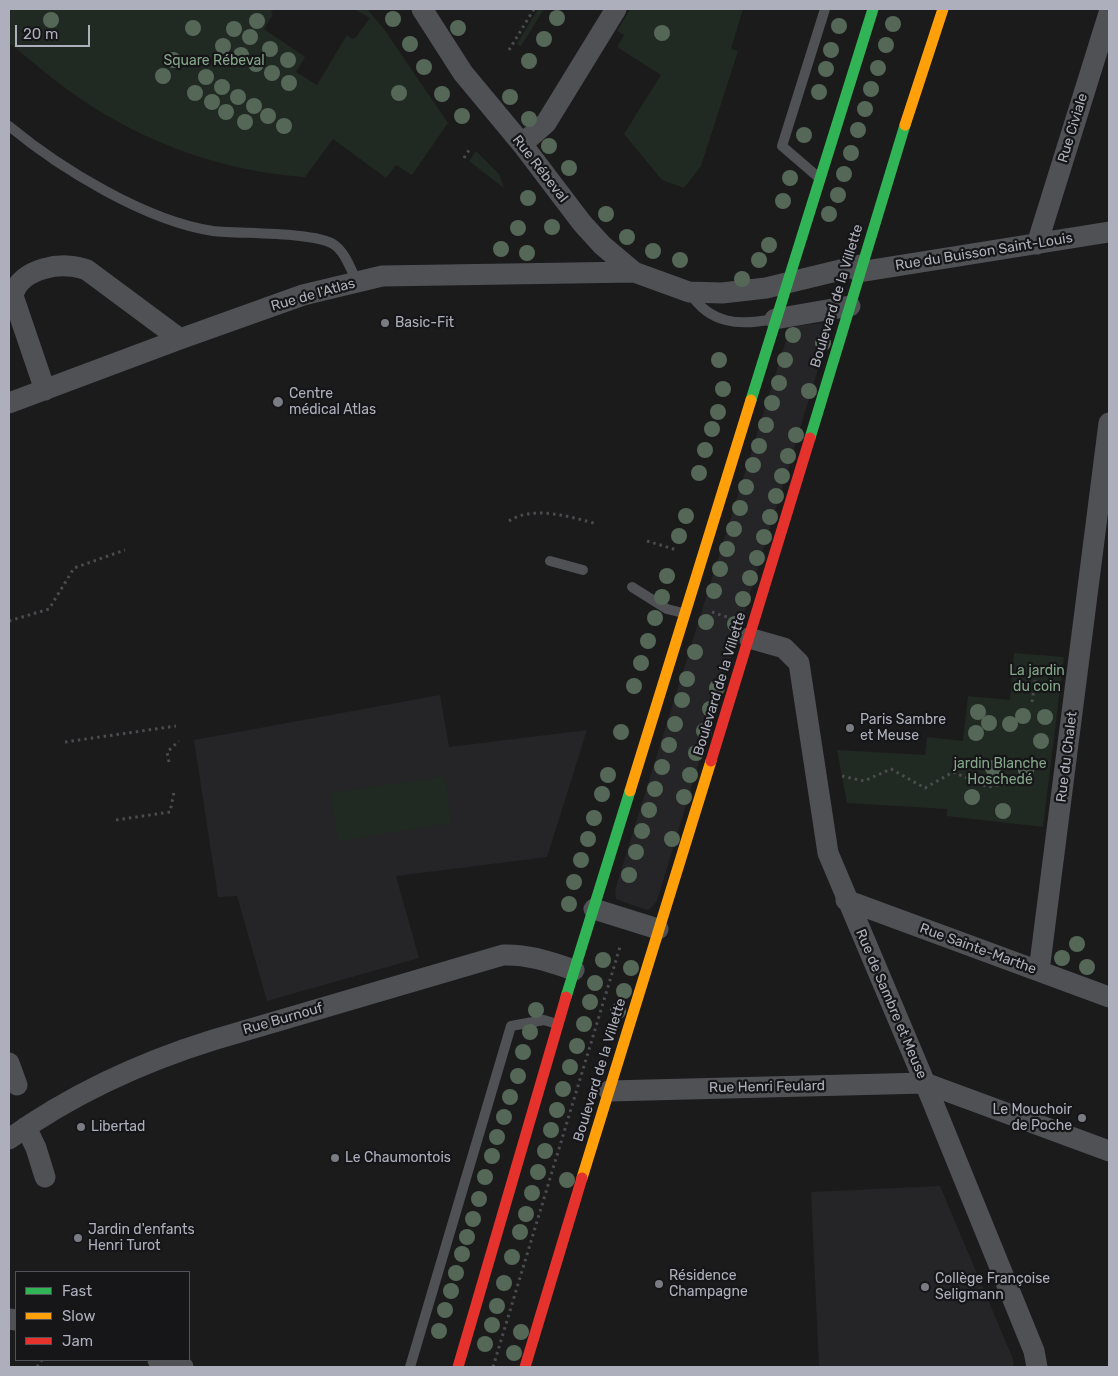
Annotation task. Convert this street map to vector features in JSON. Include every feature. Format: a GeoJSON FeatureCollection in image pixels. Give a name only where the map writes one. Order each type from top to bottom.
{"type":"FeatureCollection","features":[{"type":"Feature","properties":{"kind":"main road"},"geometry":{"type":"LineString","coordinates":[[458,1367],[574,970],[819,178],[874,9]]}},
{"type":"Feature","properties":{"kind":"main road","name":"Boulevard de la Villette"},"geometry":{"type":"LineString","coordinates":[[525,1367],[658,929],[752,632],[860,269],[943,9]]}},
{"type":"Feature","properties":{"kind":"street","name":"Rue Rébeval"},"geometry":{"type":"LineString","coordinates":[[422,9],[463,74],[522,144],[582,223],[602,245],[634,272],[689,292],[722,293],[766,288],[787,282],[860,269]]}},
{"type":"Feature","properties":{"kind":"street"},"geometry":{"type":"LineString","coordinates":[[522,144],[546,123],[616,9]]}},
{"type":"Feature","properties":{"kind":"street","name":"Rue Civiale"},"geometry":{"type":"LineString","coordinates":[[1037,244],[1109,13]]}},
{"type":"Feature","properties":{"kind":"street","name":"Rue du Buisson Saint-Louis"},"geometry":{"type":"LineString","coordinates":[[860,269],[1109,232]]}},
{"type":"Feature","properties":{"kind":"street"},"geometry":{"type":"LineString","coordinates":[[45,390],[13,296],[12,284],[48,267],[59,265],[79,267],[180,339]]}},
{"type":"Feature","properties":{"kind":"street","name":"Rue de l'Atlas"},"geometry":{"type":"LineString","coordinates":[[9,404],[180,339],[303,296],[357,282],[392,276],[634,272]]}},
{"type":"Feature","properties":{"kind":"street"},"geometry":{"type":"LineString","coordinates":[[775,319],[850,306]]}},
{"type":"Feature","properties":{"kind":"street","name":"Rue du Chalet"},"geometry":{"type":"LineString","coordinates":[[1039,971],[1103,537],[1109,423]]}},
{"type":"Feature","properties":{"kind":"street","name":"Rue de Sambre et Meuse"},"geometry":{"type":"LineString","coordinates":[[752,632],[784,648],[799,663],[828,853],[1034,1351],[1037,1367]]}},
{"type":"Feature","properties":{"kind":"street","name":"Rue Sainte-Marthe"},"geometry":{"type":"LineString","coordinates":[[846,900],[1109,997]]}},
{"type":"Feature","properties":{"kind":"street"},"geometry":{"type":"LineString","coordinates":[[594,909],[658,929]]}},
{"type":"Feature","properties":{"kind":"street","name":"Rue Burnouf"},"geometry":{"type":"LineString","coordinates":[[9,1139],[50,1110],[114,1076],[166,1054],[503,955],[536,958],[574,970]]}},
{"type":"Feature","properties":{"kind":"street"},"geometry":{"type":"LineString","coordinates":[[9,1063],[17,1085]]}},
{"type":"Feature","properties":{"kind":"street"},"geometry":{"type":"LineString","coordinates":[[925,1084],[1109,1151]]}},
{"type":"Feature","properties":{"kind":"street","name":"Rue Henri Feulard"},"geometry":{"type":"LineString","coordinates":[[609,1091],[925,1084]]}},
{"type":"Feature","properties":{"kind":"street"},"geometry":{"type":"LineString","coordinates":[[26,1127],[36,1148],[45,1177]]}},
{"type":"Feature","properties":{"kind":"street"},"geometry":{"type":"LineString","coordinates":[[162,1361],[183,1367]]}},
{"type":"Feature","properties":{"kind":"lane"},"geometry":{"type":"LineString","coordinates":[[819,178],[782,146],[825,9]]}},
{"type":"Feature","properties":{"kind":"lane"},"geometry":{"type":"LineString","coordinates":[[9,126],[94,186],[170,220],[214,231],[298,236],[320,239],[334,244],[342,252],[357,282]]}},
{"type":"Feature","properties":{"kind":"lane"},"geometry":{"type":"LineString","coordinates":[[689,292],[699,308],[728,322],[750,324],[775,319]]}},
{"type":"Feature","properties":{"kind":"lane"},"geometry":{"type":"LineString","coordinates":[[550,561],[583,570]]}},
{"type":"Feature","properties":{"kind":"lane"},"geometry":{"type":"LineString","coordinates":[[632,587],[665,608],[686,608]]}},
{"type":"Feature","properties":{"kind":"lane"},"geometry":{"type":"LineString","coordinates":[[410,1367],[511,1026],[544,1020],[558,1024]]}},
{"type":"Feature","properties":{"kind":"path"},"geometry":{"type":"LineString","coordinates":[[509,50],[534,9]]}},
{"type":"Feature","properties":{"kind":"path"},"geometry":{"type":"LineString","coordinates":[[464,158],[471,147]]}},
{"type":"Feature","properties":{"kind":"path"},"geometry":{"type":"LineString","coordinates":[[509,521],[517,516],[559,513],[597,524]]}},
{"type":"Feature","properties":{"kind":"path"},"geometry":{"type":"LineString","coordinates":[[647,540],[702,556]]}},
{"type":"Feature","properties":{"kind":"path"},"geometry":{"type":"LineString","coordinates":[[9,621],[49,609],[74,568],[124,550]]}},
{"type":"Feature","properties":{"kind":"path"},"geometry":{"type":"LineString","coordinates":[[686,608],[752,632]]}},
{"type":"Feature","properties":{"kind":"path"},"geometry":{"type":"LineString","coordinates":[[1032,702],[1036,675]]}},
{"type":"Feature","properties":{"kind":"path"},"geometry":{"type":"LineString","coordinates":[[1022,685],[1045,688]]}},
{"type":"Feature","properties":{"kind":"path"},"geometry":{"type":"LineString","coordinates":[[65,742],[176,726]]}},
{"type":"Feature","properties":{"kind":"path"},"geometry":{"type":"LineString","coordinates":[[169,762],[167,752],[179,741]]}},
{"type":"Feature","properties":{"kind":"path"},"geometry":{"type":"LineString","coordinates":[[842,776],[864,781],[891,769],[925,788],[953,772],[988,787],[1019,782]]}},
{"type":"Feature","properties":{"kind":"path"},"geometry":{"type":"LineString","coordinates":[[116,820],[170,812],[174,792]]}},
{"type":"Feature","properties":{"kind":"path"},"geometry":{"type":"LineString","coordinates":[[493,1367],[620,947]]}},
{"type":"Feature","properties":{"kind":"shaded area"},"geometry":{"type":"Polygon","coordinates":[[[832,323],[657,901],[647,910],[616,899],[615,890],[787,337],[790,330],[797,326],[832,323]]]}},
{"type":"Feature","properties":{"kind":"shaded area"},"geometry":{"type":"Polygon","coordinates":[[[440,695],[449,747],[587,730],[547,857],[396,876],[419,958],[267,1001],[237,896],[218,897],[194,740],[440,695]]]}},
{"type":"Feature","properties":{"kind":"shaded area","name":"Collège Françoise Seligmann"},"geometry":{"type":"Polygon","coordinates":[[[940,1186],[1013,1359],[1014,1367],[819,1367],[811,1192],[940,1186]]]}},
{"type":"Feature","properties":{"kind":"green space","name":"Square Rébeval"},"geometry":{"type":"Polygon","coordinates":[[[9,9],[273,9],[271,13],[273,14],[264,29],[305,57],[296,72],[317,85],[347,35],[352,39],[356,37],[370,18],[354,9],[367,9],[384,29],[448,123],[412,175],[396,165],[386,178],[333,139],[305,177],[245,169],[215,162],[158,141],[130,128],[69,91],[9,43],[9,9]]]}},
{"type":"Feature","properties":{"kind":"green space"},"geometry":{"type":"Polygon","coordinates":[[[538,9],[544,9],[521,46],[517,44],[538,9]]]}},
{"type":"Feature","properties":{"kind":"green space"},"geometry":{"type":"Polygon","coordinates":[[[630,9],[743,9],[731,49],[738,51],[701,166],[684,188],[662,180],[624,134],[661,75],[617,47],[624,35],[617,31],[630,9]]]}},
{"type":"Feature","properties":{"kind":"green space"},"geometry":{"type":"Polygon","coordinates":[[[476,151],[499,174],[504,188],[469,161],[476,151]]]}},
{"type":"Feature","properties":{"kind":"green space","name":"jardin Blanche Hoschedé"},"geometry":{"type":"Polygon","coordinates":[[[1014,653],[1064,657],[1043,827],[947,816],[947,809],[847,803],[837,750],[925,755],[927,737],[963,741],[968,696],[1010,700],[1014,653]]]}},
{"type":"Feature","properties":{"kind":"green space"},"geometry":{"type":"Polygon","coordinates":[[[445,776],[451,823],[338,841],[330,793],[445,776]]]}},
{"type":"Feature","properties":{"kind":"traffic: fast"},"geometry":{"type":"LineString","coordinates":[[751,400],[873,9]]}},
{"type":"Feature","properties":{"kind":"traffic: fast"},"geometry":{"type":"LineString","coordinates":[[810,438],[905,125]]}},
{"type":"Feature","properties":{"kind":"traffic: fast"},"geometry":{"type":"LineString","coordinates":[[566,997],[630,791]]}},
{"type":"Feature","properties":{"kind":"traffic: slow"},"geometry":{"type":"LineString","coordinates":[[905,125],[943,9]]}},
{"type":"Feature","properties":{"kind":"traffic: slow"},"geometry":{"type":"LineString","coordinates":[[630,791],[751,400]]}},
{"type":"Feature","properties":{"kind":"traffic: slow"},"geometry":{"type":"LineString","coordinates":[[582,1178],[711,761]]}},
{"type":"Feature","properties":{"kind":"traffic: jam"},"geometry":{"type":"LineString","coordinates":[[711,761],[810,438]]}},
{"type":"Feature","properties":{"kind":"traffic: jam"},"geometry":{"type":"LineString","coordinates":[[458,1367],[566,997]]}},
{"type":"Feature","properties":{"kind":"traffic: jam"},"geometry":{"type":"LineString","coordinates":[[525,1367],[582,1178]]}},
{"type":"Feature","properties":{"kind":"place","name":"Basic-Fit"},"geometry":{"type":"Point","coordinates":[385,323]}},
{"type":"Feature","properties":{"kind":"place","name":"Centre médical Atlas"},"geometry":{"type":"Point","coordinates":[278,402]}},
{"type":"Feature","properties":{"kind":"place","name":"Paris Sambre et Meuse"},"geometry":{"type":"Point","coordinates":[850,728]}},
{"type":"Feature","properties":{"kind":"place","name":"Le Mouchoir de Poche"},"geometry":{"type":"Point","coordinates":[1082,1118]}},
{"type":"Feature","properties":{"kind":"place","name":"Libertad"},"geometry":{"type":"Point","coordinates":[81,1127]}},
{"type":"Feature","properties":{"kind":"place","name":"Le Chaumontois"},"geometry":{"type":"Point","coordinates":[335,1158]}},
{"type":"Feature","properties":{"kind":"place","name":"Jardin d'enfants Henri Turot"},"geometry":{"type":"Point","coordinates":[78,1238]}},
{"type":"Feature","properties":{"kind":"place","name":"Résidence Champagne"},"geometry":{"type":"Point","coordinates":[659,1284]}},
{"type":"Feature","properties":{"kind":"place","name":"Collège Françoise Seligmann"},"geometry":{"type":"Point","coordinates":[925,1287]}},
{"type":"Feature","properties":{"kind":"park label","name":"La jardin du coin"},"geometry":{"type":"Point","coordinates":[1037,680]}}]}
